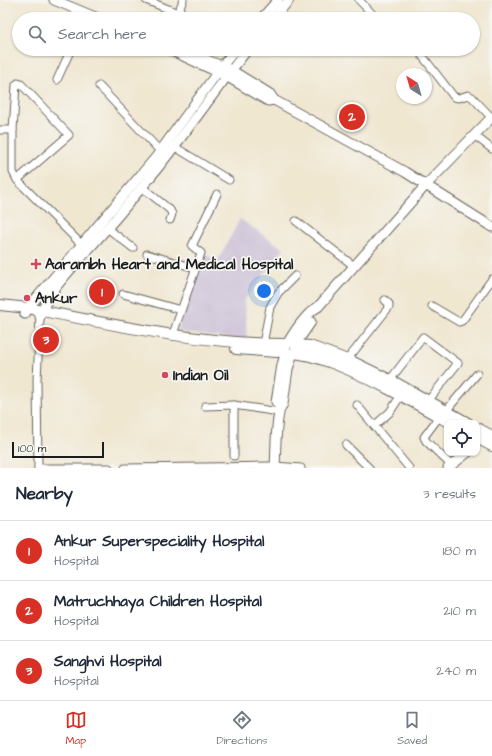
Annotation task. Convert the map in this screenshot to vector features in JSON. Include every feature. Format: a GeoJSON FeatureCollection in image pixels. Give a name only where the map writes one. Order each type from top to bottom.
{"type":"FeatureCollection","features":[{"type":"Feature","properties":{"kind":"main road"},"geometry":{"type":"LineString","coordinates":[[0,305],[195,344],[254,350],[310,346],[347,360],[390,380],[428,401],[448,420]]}},
{"type":"Feature","properties":{"kind":"main road"},"geometry":{"type":"LineString","coordinates":[[0,311],[26,311]]}},
{"type":"Feature","properties":{"kind":"main road"},"geometry":{"type":"LineString","coordinates":[[40,314],[196,338],[290,348],[349,370],[443,414],[460,420]]}},
{"type":"Feature","properties":{"kind":"main road"},"geometry":{"type":"LineString","coordinates":[[485,438],[492,446]]}},
{"type":"Feature","properties":{"kind":"street"},"geometry":{"type":"LineString","coordinates":[[54,0],[79,12]]}},
{"type":"Feature","properties":{"kind":"street"},"geometry":{"type":"LineString","coordinates":[[146,0],[168,12]]}},
{"type":"Feature","properties":{"kind":"street"},"geometry":{"type":"LineString","coordinates":[[178,12],[184,0]]}},
{"type":"Feature","properties":{"kind":"street"},"geometry":{"type":"LineString","coordinates":[[267,12],[278,0]]}},
{"type":"Feature","properties":{"kind":"street"},"geometry":{"type":"LineString","coordinates":[[279,12],[289,0]]}},
{"type":"Feature","properties":{"kind":"street"},"geometry":{"type":"LineString","coordinates":[[359,0],[370,12]]}},
{"type":"Feature","properties":{"kind":"street"},"geometry":{"type":"LineString","coordinates":[[57,80],[68,56]]}},
{"type":"Feature","properties":{"kind":"street"},"geometry":{"type":"LineString","coordinates":[[186,56],[224,71]]}},
{"type":"Feature","properties":{"kind":"street"},"geometry":{"type":"LineString","coordinates":[[195,56],[270,94],[274,100],[426,185],[492,227]]}},
{"type":"Feature","properties":{"kind":"street"},"geometry":{"type":"LineString","coordinates":[[109,468],[38,468],[37,380],[40,314],[57,284],[175,147],[232,56]]}},
{"type":"Feature","properties":{"kind":"street"},"geometry":{"type":"LineString","coordinates":[[26,311],[160,151],[224,71],[240,56]]}},
{"type":"Feature","properties":{"kind":"street"},"geometry":{"type":"LineString","coordinates":[[275,467],[277,423],[280,409],[283,404],[290,348],[317,314],[318,307],[426,185],[492,117],[472,97],[468,95],[459,98],[454,97],[422,56]]}},
{"type":"Feature","properties":{"kind":"street"},"geometry":{"type":"LineString","coordinates":[[17,180],[69,135],[21,84],[18,83],[16,85],[13,130],[13,172],[17,180],[82,245]]}},
{"type":"Feature","properties":{"kind":"street"},"geometry":{"type":"LineString","coordinates":[[100,86],[160,151]]}},
{"type":"Feature","properties":{"kind":"street"},"geometry":{"type":"LineString","coordinates":[[0,130],[13,130]]}},
{"type":"Feature","properties":{"kind":"street"},"geometry":{"type":"LineString","coordinates":[[474,135],[492,150]]}},
{"type":"Feature","properties":{"kind":"street"},"geometry":{"type":"LineString","coordinates":[[175,147],[228,180]]}},
{"type":"Feature","properties":{"kind":"street"},"geometry":{"type":"LineString","coordinates":[[142,187],[170,210],[172,214],[170,220]]}},
{"type":"Feature","properties":{"kind":"street"},"geometry":{"type":"LineString","coordinates":[[173,334],[201,253],[192,246],[217,194]]}},
{"type":"Feature","properties":{"kind":"street"},"geometry":{"type":"LineString","coordinates":[[296,221],[354,266]]}},
{"type":"Feature","properties":{"kind":"street"},"geometry":{"type":"LineString","coordinates":[[106,228],[133,248]]}},
{"type":"Feature","properties":{"kind":"street"},"geometry":{"type":"LineString","coordinates":[[147,254],[196,268]]}},
{"type":"Feature","properties":{"kind":"street"},"geometry":{"type":"LineString","coordinates":[[263,344],[270,307],[278,293],[295,276]]}},
{"type":"Feature","properties":{"kind":"street"},"geometry":{"type":"LineString","coordinates":[[432,306],[459,322],[462,321],[492,279]]}},
{"type":"Feature","properties":{"kind":"street"},"geometry":{"type":"LineString","coordinates":[[123,294],[181,310]]}},
{"type":"Feature","properties":{"kind":"street"},"geometry":{"type":"LineString","coordinates":[[347,360],[389,307],[389,304],[385,300]]}},
{"type":"Feature","properties":{"kind":"street"},"geometry":{"type":"LineString","coordinates":[[390,380],[423,336],[458,363],[428,401]]}},
{"type":"Feature","properties":{"kind":"street"},"geometry":{"type":"LineString","coordinates":[[463,456],[449,467],[424,437],[477,374]]}},
{"type":"Feature","properties":{"kind":"street"},"geometry":{"type":"LineString","coordinates":[[374,426],[390,412],[401,395]]}},
{"type":"Feature","properties":{"kind":"street"},"geometry":{"type":"LineString","coordinates":[[205,406],[234,405],[280,409]]}},
{"type":"Feature","properties":{"kind":"street"},"geometry":{"type":"LineString","coordinates":[[234,405],[234,456]]}},
{"type":"Feature","properties":{"kind":"street"},"geometry":{"type":"LineString","coordinates":[[357,405],[409,468]]}},
{"type":"Feature","properties":{"kind":"street"},"geometry":{"type":"LineString","coordinates":[[346,445],[369,468]]}},
{"type":"Feature","properties":{"kind":"street"},"geometry":{"type":"LineString","coordinates":[[125,468],[301,468]]}},
{"type":"Feature","properties":{"kind":"shaded area"},"geometry":{"type":"Polygon","coordinates":[[[240,219],[284,249],[245,299],[247,340],[177,332],[205,255],[218,260],[240,219]]]}},
{"type":"Feature","properties":{"kind":"place","name":"Matruchhaya Children Hospital"},"geometry":{"type":"Point","coordinates":[352,117]}},
{"type":"Feature","properties":{"kind":"place","name":"Aarambh Heart and Medical Hospital"},"geometry":{"type":"Point","coordinates":[36,264]}},
{"type":"Feature","properties":{"kind":"place","name":"Ankur Superspeciality Hospital"},"geometry":{"type":"Point","coordinates":[102,292]}},
{"type":"Feature","properties":{"kind":"place","name":"Ankur"},"geometry":{"type":"Point","coordinates":[27,298]}},
{"type":"Feature","properties":{"kind":"place","name":"Sanghvi Hospital"},"geometry":{"type":"Point","coordinates":[46,340]}},
{"type":"Feature","properties":{"kind":"place","name":"Indian Oil"},"geometry":{"type":"Point","coordinates":[165,375]}}]}
